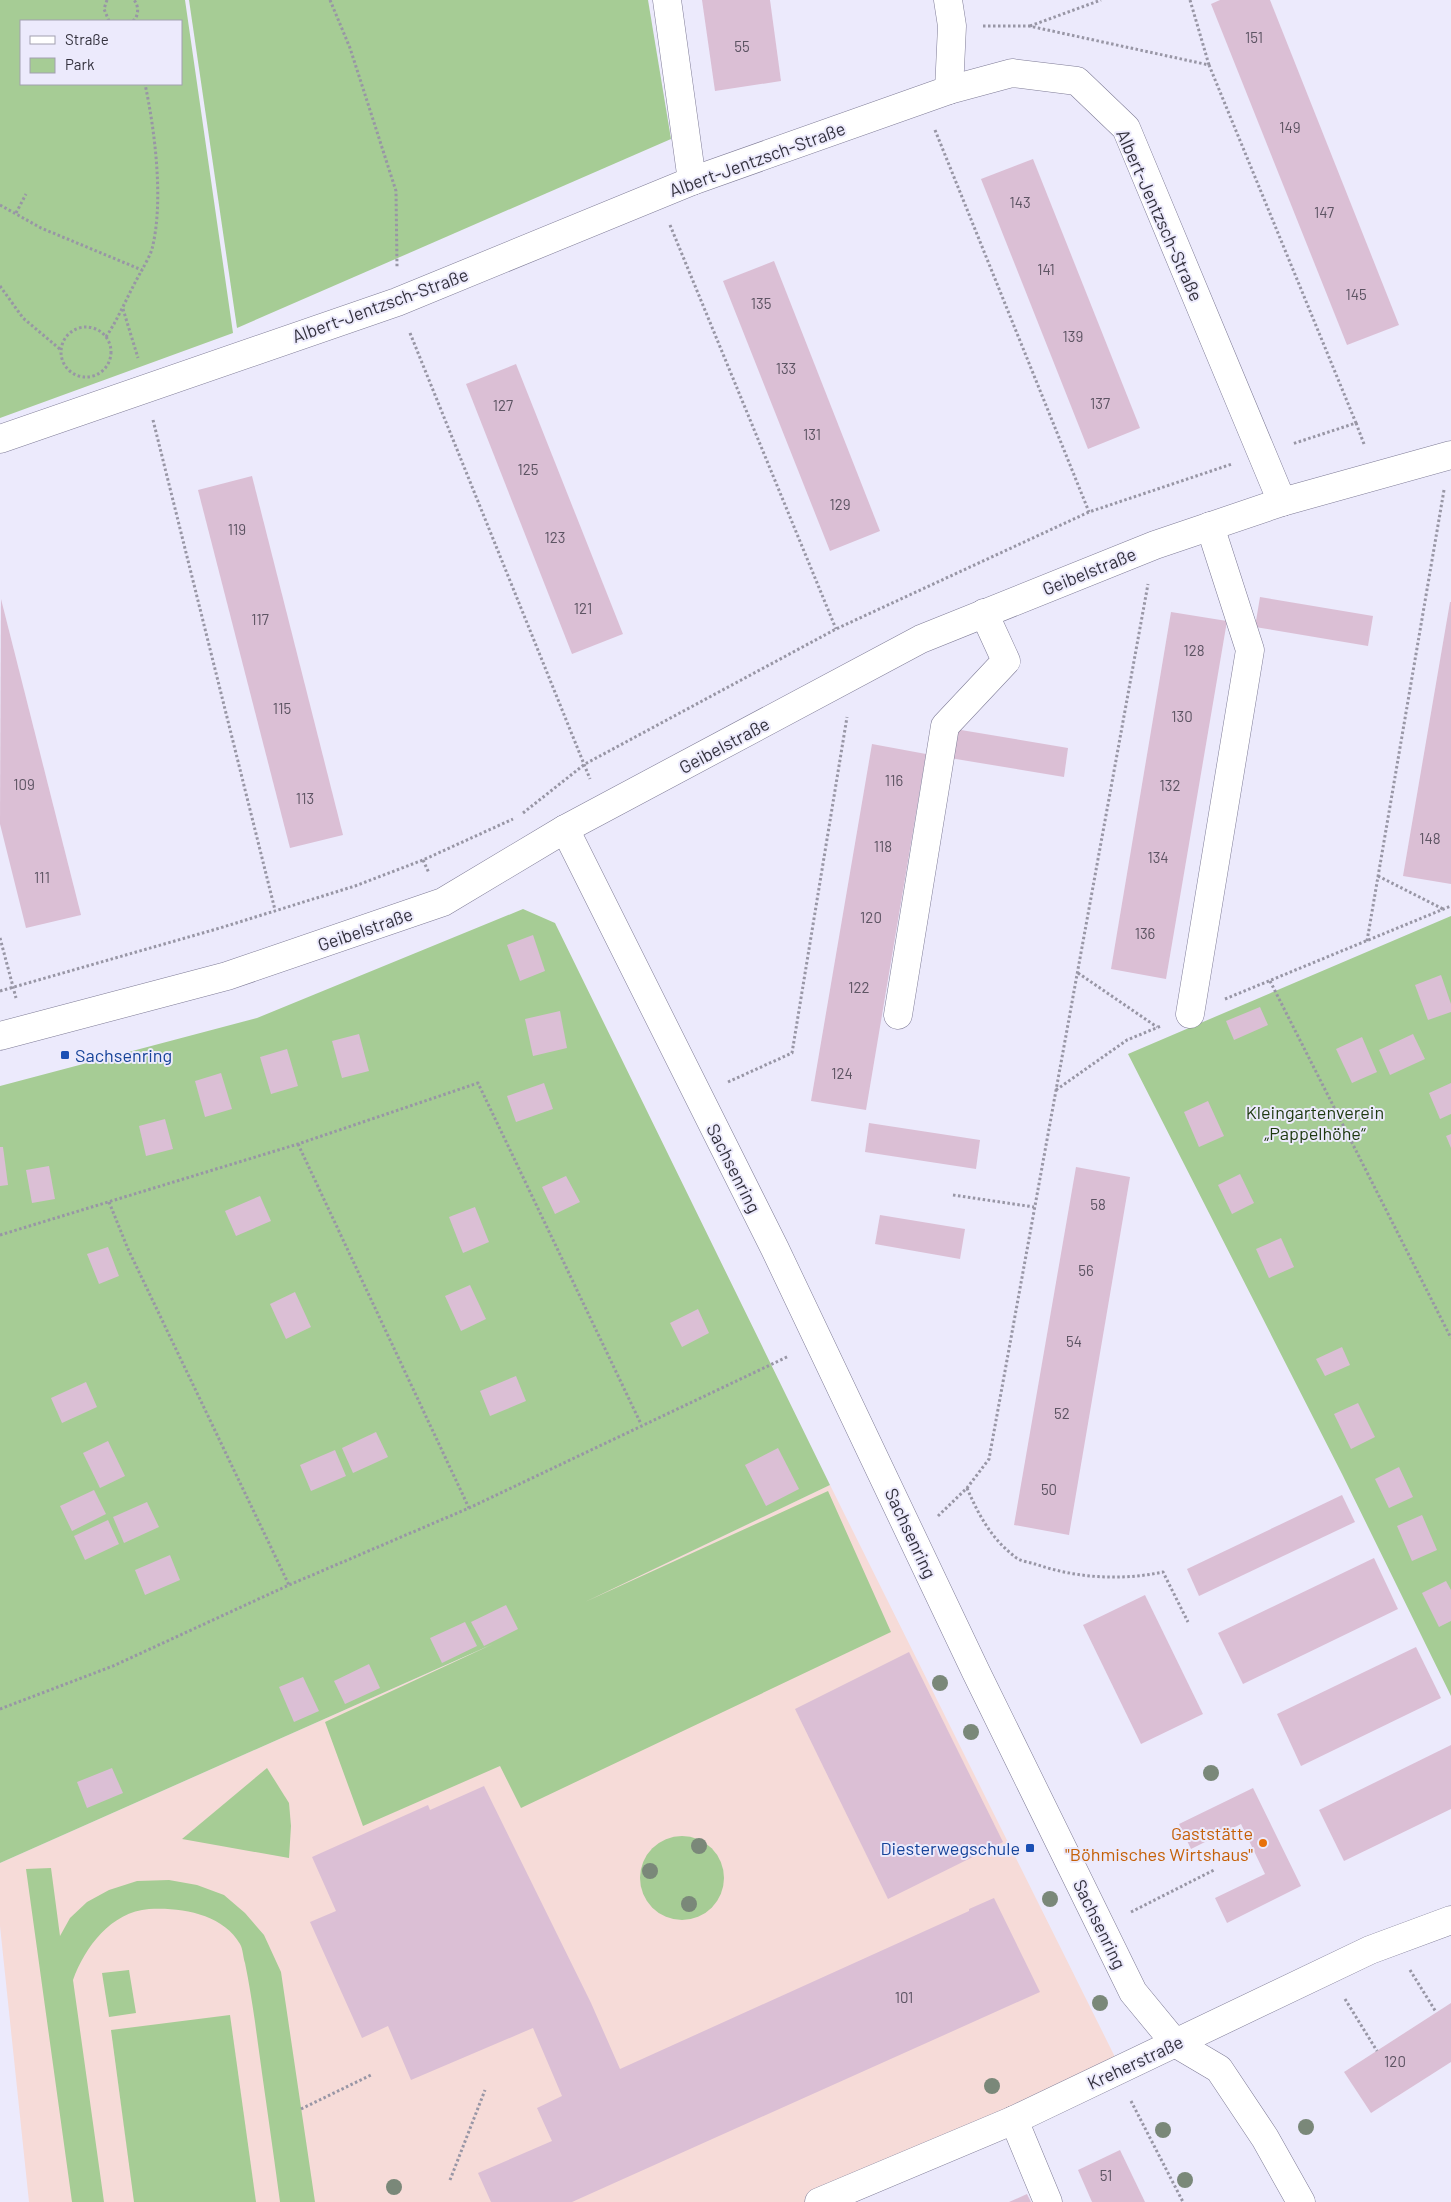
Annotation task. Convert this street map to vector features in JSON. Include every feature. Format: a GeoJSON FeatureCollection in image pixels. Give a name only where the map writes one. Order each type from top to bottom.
{"type":"FeatureCollection","features":[{"type":"Feature","properties":{"kind":"street"},"geometry":{"type":"LineString","coordinates":[[667,0],[692,181]]}},
{"type":"Feature","properties":{"kind":"street"},"geometry":{"type":"LineString","coordinates":[[949,90],[950,13]]}},
{"type":"Feature","properties":{"kind":"street","name":"Albert-Jentzsch-Straße"},"geometry":{"type":"LineString","coordinates":[[0,439],[397,302],[692,181],[922,99],[1012,73],[1077,81],[1126,128],[1282,502]]}},
{"type":"Feature","properties":{"kind":"street","name":"Geibelstraße"},"geometry":{"type":"LineString","coordinates":[[0,1036],[227,976],[442,902],[565,829],[921,639],[1155,545],[1282,502],[1450,455]]}},
{"type":"Feature","properties":{"kind":"street"},"geometry":{"type":"LineString","coordinates":[[1190,1014],[1250,650],[1210,526]]}},
{"type":"Feature","properties":{"kind":"street"},"geometry":{"type":"LineString","coordinates":[[898,1015],[945,726],[1006,661],[984,613]]}},
{"type":"Feature","properties":{"kind":"street","name":"Sachsenring"},"geometry":{"type":"LineString","coordinates":[[565,829],[776,1249],[976,1672],[1132,1992],[1176,2043],[1219,2069],[1265,2138],[1301,2202]]}},
{"type":"Feature","properties":{"kind":"street","name":"Kreherstraße"},"geometry":{"type":"LineString","coordinates":[[819,2202],[1014,2120],[1328,1971],[1392,1942],[1451,1920]]}},
{"type":"Feature","properties":{"kind":"street"},"geometry":{"type":"LineString","coordinates":[[1014,2120],[1048,2202]]}},
{"type":"Feature","properties":{"kind":"path"},"geometry":{"type":"LineString","coordinates":[[107,0],[104,9],[109,20]]}},
{"type":"Feature","properties":{"kind":"path"},"geometry":{"type":"LineString","coordinates":[[134,0],[138,8],[134,20]]}},
{"type":"Feature","properties":{"kind":"path"},"geometry":{"type":"LineString","coordinates":[[330,0],[350,48],[396,191],[397,302],[585,764],[601,810]]}},
{"type":"Feature","properties":{"kind":"path"},"geometry":{"type":"LineString","coordinates":[[1029,26],[1102,0]]}},
{"type":"Feature","properties":{"kind":"path"},"geometry":{"type":"LineString","coordinates":[[0,990],[220,928],[355,886],[423,860],[519,816],[585,764],[836,629],[1089,512],[1356,423],[1209,65],[1190,0]]}},
{"type":"Feature","properties":{"kind":"path"},"geometry":{"type":"LineString","coordinates":[[950,13],[1029,26],[1209,65]]}},
{"type":"Feature","properties":{"kind":"path"},"geometry":{"type":"LineString","coordinates":[[106,337],[123,309],[132,286],[152,250],[157,204],[153,127],[145,85]]}},
{"type":"Feature","properties":{"kind":"path"},"geometry":{"type":"LineString","coordinates":[[922,99],[1089,512]]}},
{"type":"Feature","properties":{"kind":"path"},"geometry":{"type":"LineString","coordinates":[[16,214],[26,194]]}},
{"type":"Feature","properties":{"kind":"path"},"geometry":{"type":"LineString","coordinates":[[658,195],[836,629]]}},
{"type":"Feature","properties":{"kind":"path"},"geometry":{"type":"LineString","coordinates":[[0,205],[41,228],[142,270]]}},
{"type":"Feature","properties":{"kind":"path"},"geometry":{"type":"LineString","coordinates":[[0,286],[23,318],[61,350]]}},
{"type":"Feature","properties":{"kind":"path"},"geometry":{"type":"LineString","coordinates":[[123,309],[146,389],[274,910]]}},
{"type":"Feature","properties":{"kind":"path"},"geometry":{"type":"LineString","coordinates":[[91,328],[106,337],[111,352],[110,360],[101,372],[94,376],[85,377],[70,372],[62,358],[61,350],[68,335],[75,330],[91,328]]}},
{"type":"Feature","properties":{"kind":"path"},"geometry":{"type":"LineString","coordinates":[[1367,941],[1450,455]]}},
{"type":"Feature","properties":{"kind":"path"},"geometry":{"type":"LineString","coordinates":[[914,1539],[967,1488],[989,1460],[1155,545]]}},
{"type":"Feature","properties":{"kind":"path"},"geometry":{"type":"LineString","coordinates":[[698,1096],[792,1053],[854,675]]}},
{"type":"Feature","properties":{"kind":"path"},"geometry":{"type":"LineString","coordinates":[[1378,876],[1443,910]]}},
{"type":"Feature","properties":{"kind":"path"},"geometry":{"type":"LineString","coordinates":[[1056,1090],[1127,1040],[1451,906]]}},
{"type":"Feature","properties":{"kind":"path"},"geometry":{"type":"LineString","coordinates":[[0,938],[13,987]]}},
{"type":"Feature","properties":{"kind":"path"},"geometry":{"type":"LineString","coordinates":[[1078,972],[1158,1028]]}},
{"type":"Feature","properties":{"kind":"path"},"geometry":{"type":"LineString","coordinates":[[1270,981],[1451,1338]]}},
{"type":"Feature","properties":{"kind":"path"},"geometry":{"type":"LineString","coordinates":[[0,1235],[298,1144],[478,1083],[640,1424]]}},
{"type":"Feature","properties":{"kind":"path"},"geometry":{"type":"LineString","coordinates":[[298,1144],[469,1508]]}},
{"type":"Feature","properties":{"kind":"path"},"geometry":{"type":"LineString","coordinates":[[953,1195],[1034,1208]]}},
{"type":"Feature","properties":{"kind":"path"},"geometry":{"type":"LineString","coordinates":[[109,1202],[128,1249],[289,1585]]}},
{"type":"Feature","properties":{"kind":"path"},"geometry":{"type":"LineString","coordinates":[[0,1709],[113,1666],[289,1585],[469,1508],[640,1424],[775,1361],[819,1343]]}},
{"type":"Feature","properties":{"kind":"path"},"geometry":{"type":"LineString","coordinates":[[967,1488],[981,1520],[1015,1558],[1045,1568],[1085,1576],[1136,1578],[1163,1572],[1188,1622]]}},
{"type":"Feature","properties":{"kind":"path"},"geometry":{"type":"LineString","coordinates":[[1102,1928],[1214,1870]]}},
{"type":"Feature","properties":{"kind":"path"},"geometry":{"type":"LineString","coordinates":[[1392,1942],[1436,2012]]}},
{"type":"Feature","properties":{"kind":"path"},"geometry":{"type":"LineString","coordinates":[[1328,1971],[1377,2051]]}},
{"type":"Feature","properties":{"kind":"path"},"geometry":{"type":"LineString","coordinates":[[1116,2071],[1183,2202]]}},
{"type":"Feature","properties":{"kind":"path"},"geometry":{"type":"LineString","coordinates":[[301,2109],[371,2075]]}},
{"type":"Feature","properties":{"kind":"path"},"geometry":{"type":"LineString","coordinates":[[450,2180],[485,2090]]}},
{"type":"Feature","properties":{"kind":"shaded area"},"geometry":{"type":"Polygon","coordinates":[[[830,1485],[1117,2061],[806,2202],[29,2202],[0,1926],[0,1863],[527,1629],[830,1485]]]}},
{"type":"Feature","properties":{"kind":"green space"},"geometry":{"type":"Polygon","coordinates":[[[0,0],[185,0],[233,333],[0,418],[0,0]]]}},
{"type":"Feature","properties":{"kind":"green space"},"geometry":{"type":"Polygon","coordinates":[[[189,0],[648,0],[671,139],[237,328],[189,0]]]}},
{"type":"Feature","properties":{"kind":"green space"},"geometry":{"type":"Polygon","coordinates":[[[523,909],[555,923],[830,1485],[585,1602],[828,1491],[891,1632],[521,1808],[500,1766],[363,1826],[325,1722],[493,1644],[0,1863],[0,1086],[257,1018],[523,909]]]}},
{"type":"Feature","properties":{"kind":"green space","name":"Kleingartenverein „Pappelhöhe“"},"geometry":{"type":"Polygon","coordinates":[[[1451,916],[1451,1696],[1342,1474],[1128,1054],[1451,916]]]}},
{"type":"Feature","properties":{"kind":"green space"},"geometry":{"type":"Polygon","coordinates":[[[267,1768],[289,1803],[291,1826],[289,1858],[182,1839],[267,1768]]]}},
{"type":"Feature","properties":{"kind":"green space"},"geometry":{"type":"Polygon","coordinates":[[[682,1836],[698,1839],[712,1848],[721,1862],[724,1878],[721,1894],[712,1908],[698,1917],[682,1920],[666,1917],[652,1908],[643,1894],[640,1878],[643,1862],[652,1848],[666,1839],[682,1836]]]}},
{"type":"Feature","properties":{"kind":"green space"},"geometry":{"type":"Polygon","coordinates":[[[51,1868],[60,1936],[70,1918],[87,1902],[109,1890],[137,1881],[169,1880],[197,1885],[224,1895],[245,1913],[264,1935],[281,1972],[315,2202],[280,2202],[253,2007],[240,1944],[233,1934],[223,1926],[200,1914],[174,1909],[149,1909],[123,1917],[101,1933],[85,1955],[73,1980],[104,2202],[72,2202],[26,1869],[51,1868]]]}},
{"type":"Feature","properties":{"kind":"green space"},"geometry":{"type":"Polygon","coordinates":[[[129,1970],[136,2013],[109,2017],[102,1973],[129,1970]]]}},
{"type":"Feature","properties":{"kind":"green space"},"geometry":{"type":"Polygon","coordinates":[[[230,2015],[256,2202],[134,2202],[111,2030],[230,2015]]]}},
{"type":"Feature","properties":{"kind":"building"},"geometry":{"type":"Polygon","coordinates":[[[702,0],[770,0],[781,81],[715,91],[702,0]]]}},
{"type":"Feature","properties":{"kind":"building"},"geometry":{"type":"Polygon","coordinates":[[[1220,0],[1270,0],[1399,325],[1347,345],[1211,4],[1220,0]]]}},
{"type":"Feature","properties":{"kind":"building"},"geometry":{"type":"Polygon","coordinates":[[[1033,159],[1140,428],[1088,449],[981,179],[1033,159]]]}},
{"type":"Feature","properties":{"kind":"building"},"geometry":{"type":"Polygon","coordinates":[[[774,261],[880,531],[830,551],[723,281],[774,261]]]}},
{"type":"Feature","properties":{"kind":"building"},"geometry":{"type":"Polygon","coordinates":[[[516,364],[623,634],[572,654],[466,384],[516,364]]]}},
{"type":"Feature","properties":{"kind":"building"},"geometry":{"type":"Polygon","coordinates":[[[252,476],[343,835],[290,848],[198,490],[252,476]]]}},
{"type":"Feature","properties":{"kind":"building"},"geometry":{"type":"Polygon","coordinates":[[[1260,597],[1373,616],[1368,646],[1255,627],[1260,597]]]}},
{"type":"Feature","properties":{"kind":"building"},"geometry":{"type":"Polygon","coordinates":[[[1,599],[81,915],[26,928],[0,824],[1,599]]]}},
{"type":"Feature","properties":{"kind":"building"},"geometry":{"type":"Polygon","coordinates":[[[1451,602],[1451,884],[1403,876],[1451,602]]]}},
{"type":"Feature","properties":{"kind":"building"},"geometry":{"type":"Polygon","coordinates":[[[1171,612],[1227,621],[1166,979],[1111,969],[1171,612]]]}},
{"type":"Feature","properties":{"kind":"building"},"geometry":{"type":"Polygon","coordinates":[[[955,729],[1068,748],[1064,777],[950,758],[955,729]]]}},
{"type":"Feature","properties":{"kind":"building"},"geometry":{"type":"Polygon","coordinates":[[[872,744],[926,754],[866,1110],[811,1101],[872,744]]]}},
{"type":"Feature","properties":{"kind":"building"},"geometry":{"type":"Polygon","coordinates":[[[533,935],[545,971],[520,981],[507,945],[533,935]]]}},
{"type":"Feature","properties":{"kind":"building"},"geometry":{"type":"Polygon","coordinates":[[[1441,975],[1451,1004],[1451,1012],[1428,1020],[1415,985],[1441,975]]]}},
{"type":"Feature","properties":{"kind":"building"},"geometry":{"type":"Polygon","coordinates":[[[1260,1007],[1268,1025],[1234,1040],[1226,1021],[1260,1007]]]}},
{"type":"Feature","properties":{"kind":"building"},"geometry":{"type":"Polygon","coordinates":[[[560,1011],[567,1048],[533,1056],[525,1019],[560,1011]]]}},
{"type":"Feature","properties":{"kind":"building"},"geometry":{"type":"Polygon","coordinates":[[[359,1034],[369,1071],[342,1078],[332,1041],[359,1034]]]}},
{"type":"Feature","properties":{"kind":"building"},"geometry":{"type":"Polygon","coordinates":[[[1413,1034],[1425,1059],[1390,1075],[1379,1050],[1413,1034]]]}},
{"type":"Feature","properties":{"kind":"building"},"geometry":{"type":"Polygon","coordinates":[[[1362,1037],[1377,1072],[1352,1083],[1336,1049],[1362,1037]]]}},
{"type":"Feature","properties":{"kind":"building"},"geometry":{"type":"Polygon","coordinates":[[[287,1049],[298,1086],[271,1094],[260,1057],[287,1049]]]}},
{"type":"Feature","properties":{"kind":"building"},"geometry":{"type":"Polygon","coordinates":[[[221,1073],[232,1109],[205,1117],[195,1081],[221,1073]]]}},
{"type":"Feature","properties":{"kind":"building"},"geometry":{"type":"Polygon","coordinates":[[[544,1083],[553,1109],[516,1122],[507,1096],[544,1083]]]}},
{"type":"Feature","properties":{"kind":"building"},"geometry":{"type":"Polygon","coordinates":[[[1451,1083],[1451,1114],[1440,1119],[1429,1093],[1451,1083]]]}},
{"type":"Feature","properties":{"kind":"building"},"geometry":{"type":"Polygon","coordinates":[[[1208,1101],[1224,1136],[1199,1147],[1184,1112],[1208,1101]]]}},
{"type":"Feature","properties":{"kind":"building"},"geometry":{"type":"Polygon","coordinates":[[[165,1119],[173,1149],[146,1156],[139,1126],[165,1119]]]}},
{"type":"Feature","properties":{"kind":"building"},"geometry":{"type":"Polygon","coordinates":[[[869,1123],[980,1140],[976,1169],[865,1152],[869,1123]]]}},
{"type":"Feature","properties":{"kind":"building"},"geometry":{"type":"Polygon","coordinates":[[[1451,1134],[1451,1148],[1446,1136],[1451,1134]]]}},
{"type":"Feature","properties":{"kind":"building"},"geometry":{"type":"Polygon","coordinates":[[[0,1147],[3,1147],[8,1185],[0,1186],[0,1147]]]}},
{"type":"Feature","properties":{"kind":"building"},"geometry":{"type":"Polygon","coordinates":[[[49,1166],[55,1199],[32,1203],[26,1170],[49,1166]]]}},
{"type":"Feature","properties":{"kind":"building"},"geometry":{"type":"Polygon","coordinates":[[[1076,1167],[1130,1177],[1069,1535],[1014,1525],[1076,1167]]]}},
{"type":"Feature","properties":{"kind":"building"},"geometry":{"type":"Polygon","coordinates":[[[1240,1174],[1254,1203],[1232,1214],[1218,1185],[1240,1174]]]}},
{"type":"Feature","properties":{"kind":"building"},"geometry":{"type":"Polygon","coordinates":[[[566,1176],[580,1202],[555,1214],[542,1187],[566,1176]]]}},
{"type":"Feature","properties":{"kind":"building"},"geometry":{"type":"Polygon","coordinates":[[[260,1196],[271,1221],[236,1236],[225,1211],[260,1196]]]}},
{"type":"Feature","properties":{"kind":"building"},"geometry":{"type":"Polygon","coordinates":[[[475,1207],[489,1242],[463,1253],[449,1217],[475,1207]]]}},
{"type":"Feature","properties":{"kind":"building"},"geometry":{"type":"Polygon","coordinates":[[[880,1215],[965,1229],[960,1259],[875,1244],[880,1215]]]}},
{"type":"Feature","properties":{"kind":"building"},"geometry":{"type":"Polygon","coordinates":[[[1281,1238],[1294,1267],[1269,1278],[1256,1249],[1281,1238]]]}},
{"type":"Feature","properties":{"kind":"building"},"geometry":{"type":"Polygon","coordinates":[[[108,1247],[119,1276],[99,1284],[87,1254],[108,1247]]]}},
{"type":"Feature","properties":{"kind":"building"},"geometry":{"type":"Polygon","coordinates":[[[470,1285],[486,1319],[461,1331],[445,1296],[470,1285]]]}},
{"type":"Feature","properties":{"kind":"building"},"geometry":{"type":"Polygon","coordinates":[[[295,1292],[311,1327],[286,1339],[270,1304],[295,1292]]]}},
{"type":"Feature","properties":{"kind":"building"},"geometry":{"type":"Polygon","coordinates":[[[698,1309],[709,1333],[682,1347],[670,1323],[698,1309]]]}},
{"type":"Feature","properties":{"kind":"building"},"geometry":{"type":"Polygon","coordinates":[[[1342,1347],[1350,1365],[1325,1376],[1316,1359],[1342,1347]]]}},
{"type":"Feature","properties":{"kind":"building"},"geometry":{"type":"Polygon","coordinates":[[[516,1376],[526,1401],[490,1416],[480,1391],[516,1376]]]}},
{"type":"Feature","properties":{"kind":"building"},"geometry":{"type":"Polygon","coordinates":[[[86,1382],[97,1407],[62,1423],[51,1398],[86,1382]]]}},
{"type":"Feature","properties":{"kind":"building"},"geometry":{"type":"Polygon","coordinates":[[[1358,1403],[1375,1437],[1351,1449],[1334,1414],[1358,1403]]]}},
{"type":"Feature","properties":{"kind":"building"},"geometry":{"type":"Polygon","coordinates":[[[376,1432],[388,1457],[353,1473],[342,1448],[376,1432]]]}},
{"type":"Feature","properties":{"kind":"building"},"geometry":{"type":"Polygon","coordinates":[[[108,1441],[125,1476],[100,1488],[83,1453],[108,1441]]]}},
{"type":"Feature","properties":{"kind":"building"},"geometry":{"type":"Polygon","coordinates":[[[778,1448],[799,1489],[766,1506],[745,1465],[778,1448]]]}},
{"type":"Feature","properties":{"kind":"building"},"geometry":{"type":"Polygon","coordinates":[[[335,1450],[346,1476],[311,1491],[300,1465],[335,1450]]]}},
{"type":"Feature","properties":{"kind":"building"},"geometry":{"type":"Polygon","coordinates":[[[1399,1467],[1413,1497],[1389,1508],[1375,1479],[1399,1467]]]}},
{"type":"Feature","properties":{"kind":"building"},"geometry":{"type":"Polygon","coordinates":[[[94,1490],[106,1514],[72,1531],[60,1506],[94,1490]]]}},
{"type":"Feature","properties":{"kind":"building"},"geometry":{"type":"Polygon","coordinates":[[[1342,1495],[1355,1522],[1199,1596],[1187,1569],[1342,1495]]]}},
{"type":"Feature","properties":{"kind":"building"},"geometry":{"type":"Polygon","coordinates":[[[147,1502],[159,1527],[124,1543],[113,1517],[147,1502]]]}},
{"type":"Feature","properties":{"kind":"building"},"geometry":{"type":"Polygon","coordinates":[[[1422,1515],[1437,1550],[1412,1561],[1397,1526],[1422,1515]]]}},
{"type":"Feature","properties":{"kind":"building"},"geometry":{"type":"Polygon","coordinates":[[[108,1520],[119,1544],[85,1560],[74,1536],[108,1520]]]}},
{"type":"Feature","properties":{"kind":"building"},"geometry":{"type":"Polygon","coordinates":[[[170,1555],[180,1580],[145,1595],[135,1570],[170,1555]]]}},
{"type":"Feature","properties":{"kind":"building"},"geometry":{"type":"Polygon","coordinates":[[[1374,1558],[1398,1609],[1243,1684],[1218,1633],[1374,1558]]]}},
{"type":"Feature","properties":{"kind":"building"},"geometry":{"type":"Polygon","coordinates":[[[1446,1581],[1451,1590],[1451,1621],[1439,1627],[1422,1593],[1446,1581]]]}},
{"type":"Feature","properties":{"kind":"building"},"geometry":{"type":"Polygon","coordinates":[[[1145,1595],[1203,1714],[1141,1744],[1083,1625],[1145,1595]]]}},
{"type":"Feature","properties":{"kind":"building"},"geometry":{"type":"Polygon","coordinates":[[[506,1605],[518,1629],[484,1646],[471,1622],[506,1605]]]}},
{"type":"Feature","properties":{"kind":"building"},"geometry":{"type":"Polygon","coordinates":[[[465,1622],[477,1646],[442,1663],[430,1638],[465,1622]]]}},
{"type":"Feature","properties":{"kind":"building"},"geometry":{"type":"Polygon","coordinates":[[[1416,1647],[1441,1698],[1301,1766],[1277,1714],[1416,1647]]]}},
{"type":"Feature","properties":{"kind":"building"},"geometry":{"type":"Polygon","coordinates":[[[909,1652],[1003,1842],[888,1899],[795,1709],[909,1652]]]}},
{"type":"Feature","properties":{"kind":"building"},"geometry":{"type":"Polygon","coordinates":[[[369,1664],[380,1688],[345,1704],[334,1681],[369,1664]]]}},
{"type":"Feature","properties":{"kind":"building"},"geometry":{"type":"Polygon","coordinates":[[[303,1677],[319,1711],[294,1722],[279,1687],[303,1677]]]}},
{"type":"Feature","properties":{"kind":"building"},"geometry":{"type":"Polygon","coordinates":[[[1451,1745],[1451,1809],[1344,1861],[1319,1810],[1451,1745]]]}},
{"type":"Feature","properties":{"kind":"building"},"geometry":{"type":"Polygon","coordinates":[[[112,1768],[123,1793],[87,1808],[77,1782],[112,1768]]]}},
{"type":"Feature","properties":{"kind":"building"},"geometry":{"type":"Polygon","coordinates":[[[484,1786],[591,2003],[620,2069],[994,1898],[1040,1992],[572,2202],[491,2202],[478,2173],[552,2141],[537,2108],[562,2096],[533,2028],[411,2080],[388,2026],[362,2038],[310,1922],[336,1911],[312,1857],[428,1805],[430,1810],[484,1786]]]}},
{"type":"Feature","properties":{"kind":"building"},"geometry":{"type":"Polygon","coordinates":[[[1253,1788],[1301,1886],[1227,1923],[1215,1898],[1265,1874],[1241,1824],[1191,1849],[1179,1824],[1253,1788]]]}},
{"type":"Feature","properties":{"kind":"building"},"geometry":{"type":"Polygon","coordinates":[[[1451,2003],[1451,2062],[1371,2113],[1344,2072],[1451,2003]]]}},
{"type":"Feature","properties":{"kind":"building"},"geometry":{"type":"Polygon","coordinates":[[[1120,2150],[1145,2202],[1092,2202],[1078,2170],[1120,2150]]]}},
{"type":"Feature","properties":{"kind":"building"},"geometry":{"type":"Polygon","coordinates":[[[1027,2194],[1031,2202],[1009,2202],[1027,2194]]]}},
{"type":"Feature","properties":{"kind":"place","name":"Sachsenring"},"geometry":{"type":"Point","coordinates":[65,1055]}},
{"type":"Feature","properties":{"kind":"place","name":"Gaststätte \"Böhmisches Wirtshaus\""},"geometry":{"type":"Point","coordinates":[1263,1843]}},
{"type":"Feature","properties":{"kind":"place","name":"Diesterwegschule"},"geometry":{"type":"Point","coordinates":[1030,1848]}}]}
